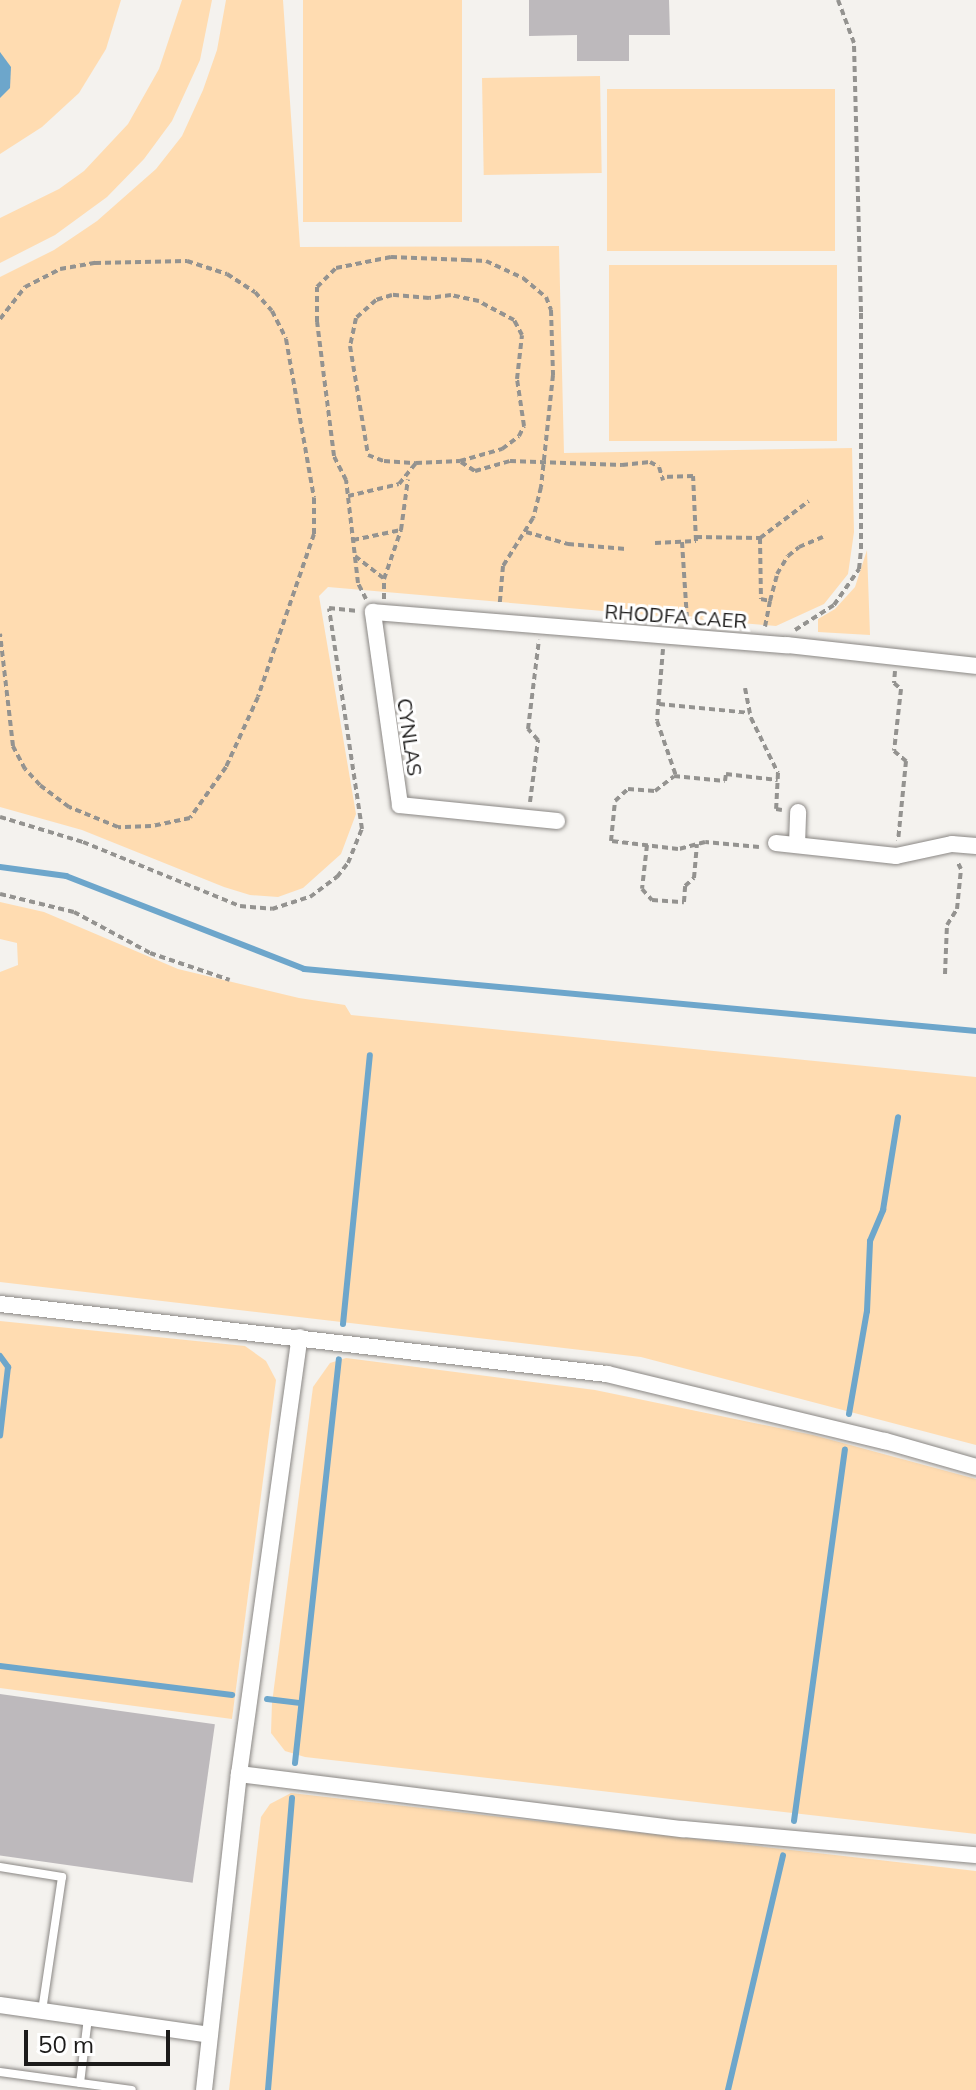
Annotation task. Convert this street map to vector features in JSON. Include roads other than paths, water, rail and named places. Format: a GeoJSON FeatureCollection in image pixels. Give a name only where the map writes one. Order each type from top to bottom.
{"type":"FeatureCollection","features":[{"type":"Feature","properties":{"kind":"street","name":"RHODFA CAER"},"geometry":{"type":"LineString","coordinates":[[378,612],[761,642],[976,666]]}},
{"type":"Feature","properties":{"kind":"street","name":"CYNLAS"},"geometry":{"type":"LineString","coordinates":[[378,612],[400,805],[557,821]]}},
{"type":"Feature","properties":{"kind":"street"},"geometry":{"type":"LineString","coordinates":[[797,845],[798,812]]}},
{"type":"Feature","properties":{"kind":"street"},"geometry":{"type":"LineString","coordinates":[[776,843],[896,856],[948,845],[976,846]]}},
{"type":"Feature","properties":{"kind":"street"},"geometry":{"type":"LineString","coordinates":[[0,1304],[607,1374],[885,1441],[976,1467]]}},
{"type":"Feature","properties":{"kind":"street"},"geometry":{"type":"LineString","coordinates":[[204,2090],[239,1774],[300,1337]]}},
{"type":"Feature","properties":{"kind":"street"},"geometry":{"type":"LineString","coordinates":[[239,1774],[683,1829],[976,1855]]}},
{"type":"Feature","properties":{"kind":"street"},"geometry":{"type":"LineString","coordinates":[[0,2005],[210,2035]]}},
{"type":"Feature","properties":{"kind":"lane"},"geometry":{"type":"LineString","coordinates":[[0,1867],[62,1877],[42,2011]]}},
{"type":"Feature","properties":{"kind":"lane"},"geometry":{"type":"LineString","coordinates":[[80,2083],[88,2017]]}},
{"type":"Feature","properties":{"kind":"lane"},"geometry":{"type":"LineString","coordinates":[[0,2072],[132,2090]]}},
{"type":"Feature","properties":{"kind":"water"},"geometry":{"type":"Polygon","coordinates":[[[0,52],[11,67],[10,88],[0,98],[0,52]]]}},
{"type":"Feature","properties":{"kind":"waterway"},"geometry":{"type":"LineString","coordinates":[[0,867],[66,876],[304,969],[976,1031]]}},
{"type":"Feature","properties":{"kind":"waterway"},"geometry":{"type":"LineString","coordinates":[[343,1324],[370,1055]]}},
{"type":"Feature","properties":{"kind":"waterway"},"geometry":{"type":"LineString","coordinates":[[849,1414],[867,1311],[870,1241],[883,1210],[898,1117]]}},
{"type":"Feature","properties":{"kind":"waterway"},"geometry":{"type":"LineString","coordinates":[[0,1356],[8,1367],[0,1436]]}},
{"type":"Feature","properties":{"kind":"waterway"},"geometry":{"type":"LineString","coordinates":[[295,1763],[339,1359]]}},
{"type":"Feature","properties":{"kind":"waterway"},"geometry":{"type":"LineString","coordinates":[[794,1821],[845,1449]]}},
{"type":"Feature","properties":{"kind":"waterway"},"geometry":{"type":"LineString","coordinates":[[0,1666],[232,1695]]}},
{"type":"Feature","properties":{"kind":"waterway"},"geometry":{"type":"LineString","coordinates":[[267,1699],[301,1703]]}},
{"type":"Feature","properties":{"kind":"waterway"},"geometry":{"type":"LineString","coordinates":[[268,2090],[292,1798]]}},
{"type":"Feature","properties":{"kind":"waterway"},"geometry":{"type":"LineString","coordinates":[[728,2090],[783,1855]]}}]}
